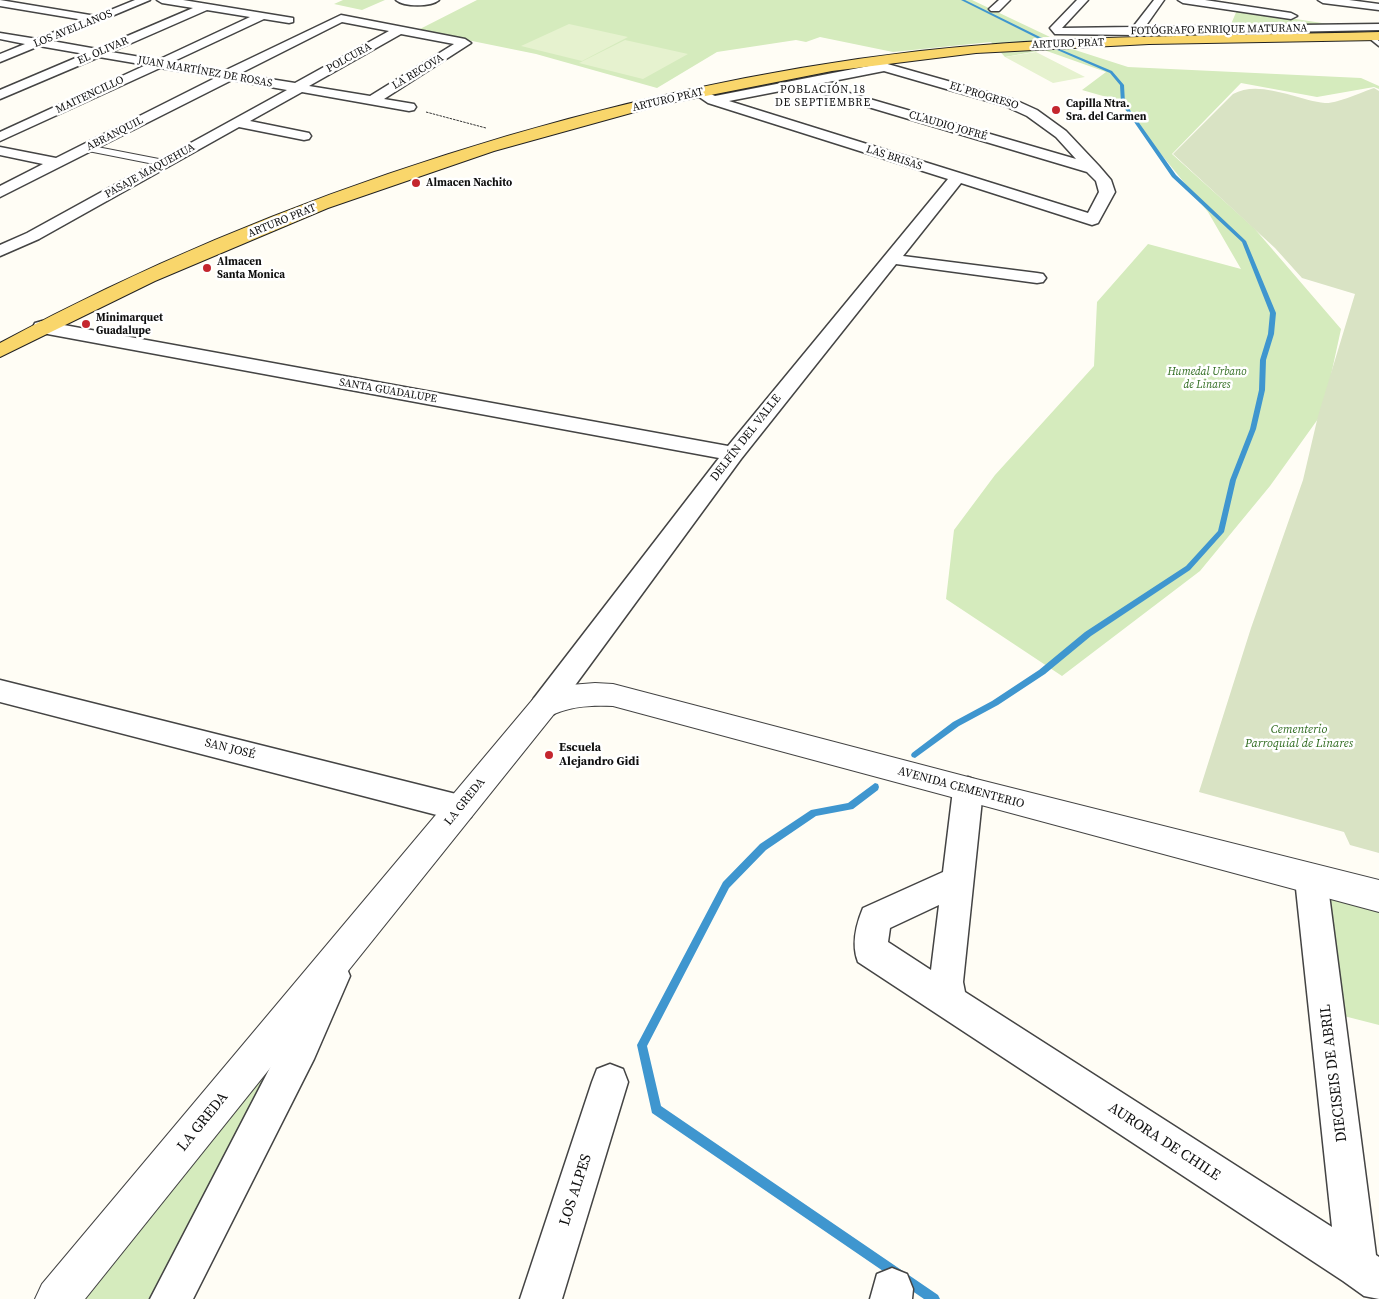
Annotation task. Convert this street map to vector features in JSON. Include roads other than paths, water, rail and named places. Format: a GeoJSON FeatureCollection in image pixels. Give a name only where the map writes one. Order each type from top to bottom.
{"type":"FeatureCollection","features":[{"type":"Feature","properties":{"kind":"main road","name":"ARTURO PRAT"},"geometry":{"type":"LineString","coordinates":[[0,352],[42,328],[217,247],[370,187],[516,140],[698,92],[844,65],[1010,47],[1374,34]]}},
{"type":"Feature","properties":{"kind":"street","name":"LOS AVELLANOS"},"geometry":{"type":"LineString","coordinates":[[0,58],[145,0]]}},
{"type":"Feature","properties":{"kind":"street"},"geometry":{"type":"LineString","coordinates":[[162,0],[289,20]]}},
{"type":"Feature","properties":{"kind":"street"},"geometry":{"type":"LineString","coordinates":[[401,0],[423,2],[434,0]]}},
{"type":"Feature","properties":{"kind":"street"},"geometry":{"type":"LineString","coordinates":[[995,9],[1005,0]]}},
{"type":"Feature","properties":{"kind":"street","name":"FOTÓGRAFO ENRIQUE MATURANA"},"geometry":{"type":"LineString","coordinates":[[1083,0],[1056,28],[1059,32],[1221,30],[1374,34]]}},
{"type":"Feature","properties":{"kind":"street"},"geometry":{"type":"LineString","coordinates":[[1136,32],[1159,0]]}},
{"type":"Feature","properties":{"kind":"street"},"geometry":{"type":"LineString","coordinates":[[1183,0],[1231,7],[1295,12],[1374,34]]}},
{"type":"Feature","properties":{"kind":"street"},"geometry":{"type":"LineString","coordinates":[[1323,0],[1379,7]]}},
{"type":"Feature","properties":{"kind":"street"},"geometry":{"type":"LineString","coordinates":[[0,3],[98,19]]}},
{"type":"Feature","properties":{"kind":"street","name":"EL OLIVAR"},"geometry":{"type":"LineString","coordinates":[[0,95],[205,7]]}},
{"type":"Feature","properties":{"kind":"street"},"geometry":{"type":"LineString","coordinates":[[1221,30],[1231,7]]}},
{"type":"Feature","properties":{"kind":"street","name":"MAITENCILLO"},"geometry":{"type":"LineString","coordinates":[[0,136],[262,16]]}},
{"type":"Feature","properties":{"kind":"street","name":"ABRANQUIL"},"geometry":{"type":"LineString","coordinates":[[0,192],[341,18],[401,29]]}},
{"type":"Feature","properties":{"kind":"street","name":"LA RECOVA"},"geometry":{"type":"LineString","coordinates":[[371,101],[464,43],[401,29]]}},
{"type":"Feature","properties":{"kind":"street","name":"POLCURA"},"geometry":{"type":"LineString","coordinates":[[298,88],[401,29]]}},
{"type":"Feature","properties":{"kind":"street","name":"JUAN MARTÍNEZ DE ROSAS"},"geometry":{"type":"LineString","coordinates":[[0,36],[409,107]]}},
{"type":"Feature","properties":{"kind":"street","name":"ARTURO PRAT"},"geometry":{"type":"LineString","coordinates":[[714,100],[884,67]]}},
{"type":"Feature","properties":{"kind":"street","name":"EL PROGRESO"},"geometry":{"type":"LineString","coordinates":[[884,67],[1021,108],[1061,134],[1095,169],[1106,186],[1107,192],[1092,220]]}},
{"type":"Feature","properties":{"kind":"street","name":"CLAUDIO JOFRÉ"},"geometry":{"type":"LineString","coordinates":[[802,83],[1095,169]]}},
{"type":"Feature","properties":{"kind":"street","name":"PASAJE MAQUEHUA"},"geometry":{"type":"LineString","coordinates":[[0,251],[33,236],[298,88]]}},
{"type":"Feature","properties":{"kind":"street","name":"LAS BRISAS"},"geometry":{"type":"LineString","coordinates":[[698,92],[714,100],[1092,220]]}},
{"type":"Feature","properties":{"kind":"street"},"geometry":{"type":"LineString","coordinates":[[237,123],[304,136]]}},
{"type":"Feature","properties":{"kind":"street"},"geometry":{"type":"LineString","coordinates":[[88,148],[164,164]]}},
{"type":"Feature","properties":{"kind":"street"},"geometry":{"type":"LineString","coordinates":[[0,151],[57,163]]}},
{"type":"Feature","properties":{"kind":"street","name":"DELFÍN DEL VALLE"},"geometry":{"type":"LineString","coordinates":[[544,706],[733,454],[957,178]]}},
{"type":"Feature","properties":{"kind":"street"},"geometry":{"type":"LineString","coordinates":[[892,258],[922,264],[1037,278]]}},
{"type":"Feature","properties":{"kind":"street","name":"SANTA GUADALUPE"},"geometry":{"type":"LineString","coordinates":[[42,328],[733,454]]}},
{"type":"Feature","properties":{"kind":"street","name":"SAN JOSÉ"},"geometry":{"type":"LineString","coordinates":[[0,691],[460,808]]}},
{"type":"Feature","properties":{"kind":"street","name":"AVENIDA CEMENTERIO"},"geometry":{"type":"LineString","coordinates":[[544,706],[578,694],[613,695],[968,790],[1379,896]]}},
{"type":"Feature","properties":{"kind":"street","name":"LA GREDA"},"geometry":{"type":"LineString","coordinates":[[57,1299],[544,706]]}},
{"type":"Feature","properties":{"kind":"street"},"geometry":{"type":"LineString","coordinates":[[950,1002],[946,982],[968,790]]}},
{"type":"Feature","properties":{"kind":"street","name":"DIECISEIS DE ABRIL"},"geometry":{"type":"LineString","coordinates":[[1311,879],[1368,1274]]}},
{"type":"Feature","properties":{"kind":"street","name":"AURORA DE CHILE"},"geometry":{"type":"LineString","coordinates":[[957,881],[875,919],[870,950],[1368,1274]]}},
{"type":"Feature","properties":{"kind":"street","name":"LA GREDA"},"geometry":{"type":"LineString","coordinates":[[170,1299],[301,1046],[348,944]]}},
{"type":"Feature","properties":{"kind":"street","name":"LOS ALPES"},"geometry":{"type":"LineString","coordinates":[[541,1299],[610,1082]]}},
{"type":"Feature","properties":{"kind":"waterway"},"geometry":{"type":"LineString","coordinates":[[963,0],[1040,38]]}},
{"type":"Feature","properties":{"kind":"waterway"},"geometry":{"type":"LineString","coordinates":[[915,755],[956,724],[995,703],[1042,672],[1088,634],[1188,568],[1221,532],[1233,480],[1253,429],[1262,390],[1263,360],[1271,334],[1273,313],[1244,241],[1174,176],[1123,103],[1122,85],[1111,72],[1056,48]]}},
{"type":"Feature","properties":{"kind":"waterway"},"geometry":{"type":"LineString","coordinates":[[875,787],[850,806],[814,813],[763,847],[726,885],[642,1045],[656,1109],[934,1299]]}},
{"type":"Feature","properties":{"kind":"place","name":"Capilla Ntra. Sra. del Carmen"},"geometry":{"type":"Point","coordinates":[1056,110]}},
{"type":"Feature","properties":{"kind":"place","name":"Almacen Nachito"},"geometry":{"type":"Point","coordinates":[416,183]}},
{"type":"Feature","properties":{"kind":"place","name":"Almacen Santa Monica"},"geometry":{"type":"Point","coordinates":[207,268]}},
{"type":"Feature","properties":{"kind":"place","name":"Minimarquet Guadalupe"},"geometry":{"type":"Point","coordinates":[86,324]}},
{"type":"Feature","properties":{"kind":"place","name":"Escuela Alejandro Gidi"},"geometry":{"type":"Point","coordinates":[549,755]}},
{"type":"Feature","properties":{"kind":"district","name":"POBLACIÓN 18 DE SEPTIEMBRE"},"geometry":{"type":"Point","coordinates":[823,96]}},
{"type":"Feature","properties":{"kind":"park label","name":"Humedal Urbano de Linares"},"geometry":{"type":"Point","coordinates":[1207,378]}},
{"type":"Feature","properties":{"kind":"park label","name":"Cementerio Parroquial de Linares"},"geometry":{"type":"Point","coordinates":[1299,737]}}]}
